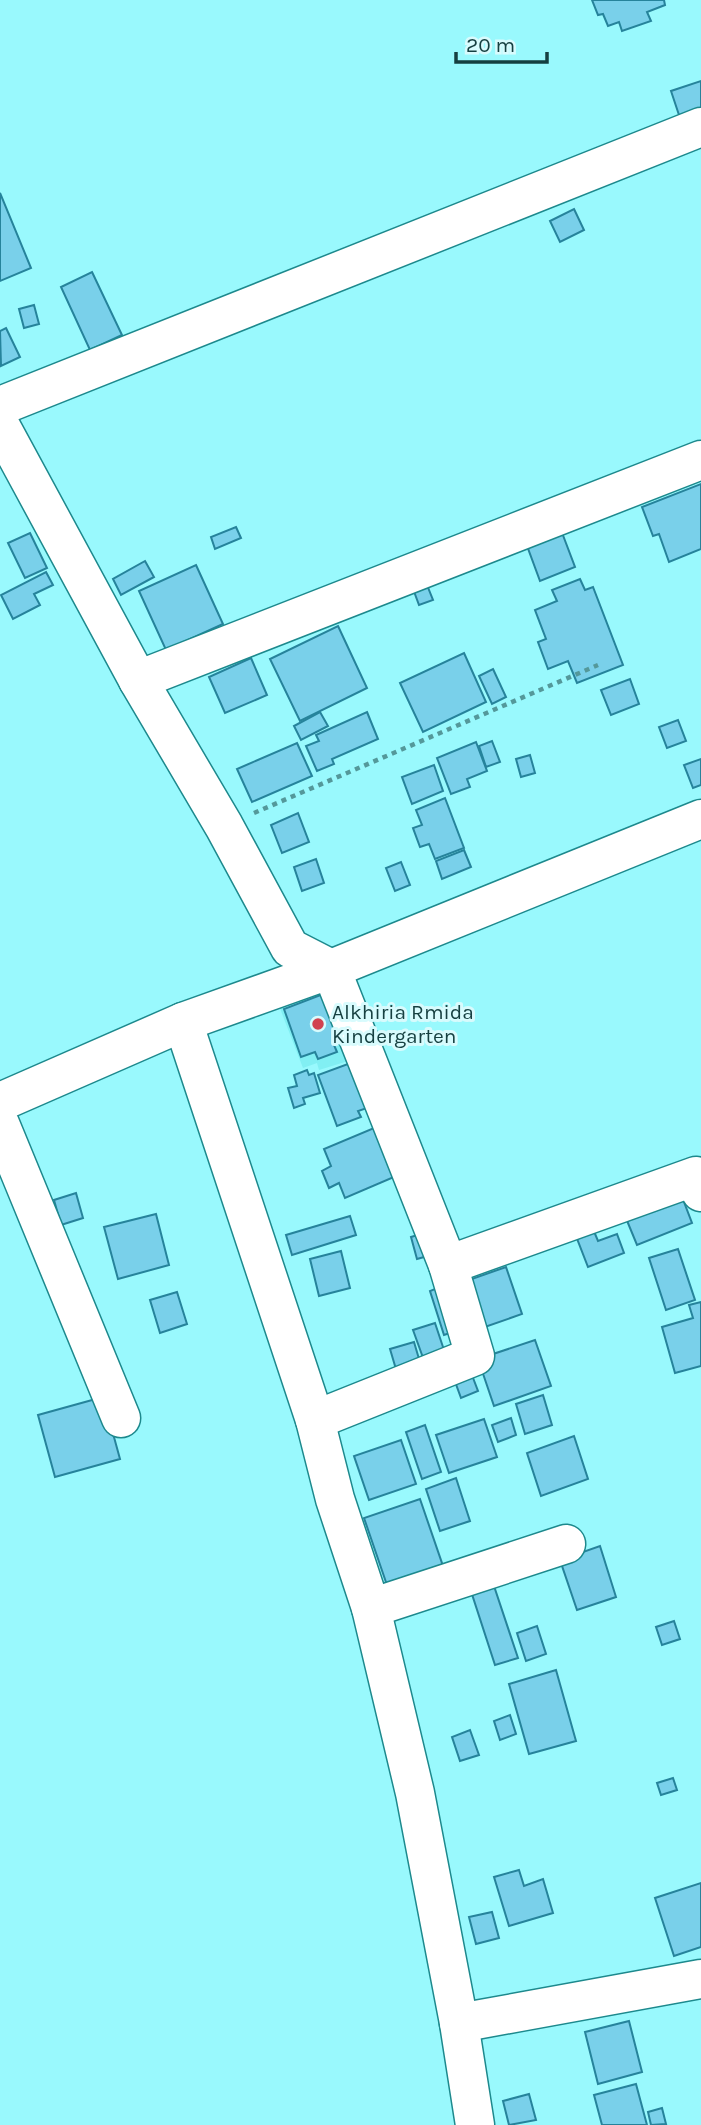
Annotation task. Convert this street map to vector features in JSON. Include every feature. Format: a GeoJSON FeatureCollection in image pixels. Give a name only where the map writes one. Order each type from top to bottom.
{"type":"FeatureCollection","features":[{"type":"Feature","properties":{"kind":"street"},"geometry":{"type":"LineString","coordinates":[[0,405],[701,127]]}},
{"type":"Feature","properties":{"kind":"street"},"geometry":{"type":"LineString","coordinates":[[0,425],[138,680],[225,826],[290,948],[331,969],[448,1265],[475,1356],[315,1420]]}},
{"type":"Feature","properties":{"kind":"street"},"geometry":{"type":"LineString","coordinates":[[138,680],[701,460]]}},
{"type":"Feature","properties":{"kind":"street"},"geometry":{"type":"LineString","coordinates":[[0,1102],[183,1022],[331,969],[701,819]]}},
{"type":"Feature","properties":{"kind":"street"},"geometry":{"type":"LineString","coordinates":[[183,1022],[315,1420],[335,1499],[371,1608],[415,1793],[459,2023],[475,2125]]}},
{"type":"Feature","properties":{"kind":"street"},"geometry":{"type":"LineString","coordinates":[[0,1124],[121,1418]]}},
{"type":"Feature","properties":{"kind":"street"},"geometry":{"type":"LineString","coordinates":[[448,1265],[695,1176],[701,1192]]}},
{"type":"Feature","properties":{"kind":"street"},"geometry":{"type":"LineString","coordinates":[[371,1608],[566,1544]]}},
{"type":"Feature","properties":{"kind":"street"},"geometry":{"type":"LineString","coordinates":[[459,2023],[701,1979]]}},
{"type":"Feature","properties":{"kind":"path"},"geometry":{"type":"LineString","coordinates":[[225,826],[598,665]]}},
{"type":"Feature","properties":{"kind":"shaded area","name":"Alkhiria Rmida Kindergarten"},"geometry":{"type":"Polygon","coordinates":[[[331,976],[361,1057],[319,1070],[317,1063],[303,1068],[276,998],[331,976]]]}},
{"type":"Feature","properties":{"kind":"building"},"geometry":{"type":"Polygon","coordinates":[[[592,0],[664,0],[665,5],[647,12],[651,21],[622,31],[619,22],[608,26],[603,14],[598,15],[592,0]]]}},
{"type":"Feature","properties":{"kind":"building"},"geometry":{"type":"Polygon","coordinates":[[[701,81],[701,118],[682,124],[671,91],[701,81]]]}},
{"type":"Feature","properties":{"kind":"building"},"geometry":{"type":"Polygon","coordinates":[[[0,193],[31,268],[0,281],[0,193]]]}},
{"type":"Feature","properties":{"kind":"building"},"geometry":{"type":"Polygon","coordinates":[[[574,209],[584,230],[560,242],[550,221],[574,209]]]}},
{"type":"Feature","properties":{"kind":"building"},"geometry":{"type":"Polygon","coordinates":[[[92,272],[122,335],[90,350],[61,287],[92,272]]]}},
{"type":"Feature","properties":{"kind":"building"},"geometry":{"type":"Polygon","coordinates":[[[34,305],[39,324],[24,328],[19,309],[34,305]]]}},
{"type":"Feature","properties":{"kind":"building"},"geometry":{"type":"Polygon","coordinates":[[[6,328],[20,357],[1,366],[0,331],[6,328]]]}},
{"type":"Feature","properties":{"kind":"building"},"geometry":{"type":"Polygon","coordinates":[[[701,484],[701,549],[669,562],[659,534],[653,536],[642,507],[701,484]]]}},
{"type":"Feature","properties":{"kind":"building"},"geometry":{"type":"Polygon","coordinates":[[[236,527],[241,538],[215,549],[211,537],[236,527]]]}},
{"type":"Feature","properties":{"kind":"building"},"geometry":{"type":"Polygon","coordinates":[[[561,530],[575,567],[540,581],[526,543],[561,530]]]}},
{"type":"Feature","properties":{"kind":"building"},"geometry":{"type":"Polygon","coordinates":[[[30,533],[47,568],[25,578],[8,543],[30,533]]]}},
{"type":"Feature","properties":{"kind":"building"},"geometry":{"type":"Polygon","coordinates":[[[145,561],[154,577],[121,595],[113,579],[145,561]]]}},
{"type":"Feature","properties":{"kind":"building"},"geometry":{"type":"Polygon","coordinates":[[[196,565],[223,624],[166,650],[139,591],[196,565]]]}},
{"type":"Feature","properties":{"kind":"building"},"geometry":{"type":"Polygon","coordinates":[[[46,572],[53,585],[34,594],[40,605],[13,619],[1,595],[46,572]]]}},
{"type":"Feature","properties":{"kind":"building"},"geometry":{"type":"Polygon","coordinates":[[[580,579],[585,590],[593,587],[623,665],[577,683],[568,661],[548,669],[538,642],[546,639],[535,610],[557,601],[552,590],[580,579]]]}},
{"type":"Feature","properties":{"kind":"building"},"geometry":{"type":"Polygon","coordinates":[[[425,580],[433,600],[419,605],[412,586],[425,580]]]}},
{"type":"Feature","properties":{"kind":"building"},"geometry":{"type":"Polygon","coordinates":[[[338,626],[367,688],[300,721],[270,659],[338,626]]]}},
{"type":"Feature","properties":{"kind":"building"},"geometry":{"type":"Polygon","coordinates":[[[464,653],[486,702],[423,732],[400,683],[464,653]]]}},
{"type":"Feature","properties":{"kind":"building"},"geometry":{"type":"Polygon","coordinates":[[[251,658],[267,695],[225,713],[209,677],[251,658]]]}},
{"type":"Feature","properties":{"kind":"building"},"geometry":{"type":"Polygon","coordinates":[[[493,669],[506,697],[492,704],[479,676],[493,669]]]}},
{"type":"Feature","properties":{"kind":"building"},"geometry":{"type":"Polygon","coordinates":[[[630,679],[639,704],[611,715],[601,690],[630,679]]]}},
{"type":"Feature","properties":{"kind":"building"},"geometry":{"type":"Polygon","coordinates":[[[320,712],[328,726],[301,740],[294,726],[320,712]]]}},
{"type":"Feature","properties":{"kind":"building"},"geometry":{"type":"Polygon","coordinates":[[[367,712],[378,739],[332,759],[334,764],[317,771],[306,746],[319,741],[316,735],[367,712]]]}},
{"type":"Feature","properties":{"kind":"building"},"geometry":{"type":"Polygon","coordinates":[[[678,720],[686,741],[667,748],[659,727],[678,720]]]}},
{"type":"Feature","properties":{"kind":"building"},"geometry":{"type":"Polygon","coordinates":[[[492,741],[500,762],[486,767],[479,746],[492,741]]]}},
{"type":"Feature","properties":{"kind":"building"},"geometry":{"type":"Polygon","coordinates":[[[476,742],[487,771],[467,779],[470,787],[451,794],[437,758],[476,742]]]}},
{"type":"Feature","properties":{"kind":"building"},"geometry":{"type":"Polygon","coordinates":[[[297,743],[312,776],[252,802],[237,769],[297,743]]]}},
{"type":"Feature","properties":{"kind":"building"},"geometry":{"type":"Polygon","coordinates":[[[530,755],[535,773],[521,777],[516,759],[530,755]]]}},
{"type":"Feature","properties":{"kind":"building"},"geometry":{"type":"Polygon","coordinates":[[[701,759],[701,785],[693,788],[684,765],[701,759]]]}},
{"type":"Feature","properties":{"kind":"building"},"geometry":{"type":"Polygon","coordinates":[[[434,765],[443,791],[412,804],[402,777],[434,765]]]}},
{"type":"Feature","properties":{"kind":"building"},"geometry":{"type":"Polygon","coordinates":[[[445,798],[464,848],[435,859],[429,844],[420,847],[413,828],[422,825],[416,810],[445,798]]]}},
{"type":"Feature","properties":{"kind":"building"},"geometry":{"type":"Polygon","coordinates":[[[298,813],[309,842],[282,853],[271,825],[298,813]]]}},
{"type":"Feature","properties":{"kind":"building"},"geometry":{"type":"Polygon","coordinates":[[[464,850],[471,867],[442,879],[436,861],[464,850]]]}},
{"type":"Feature","properties":{"kind":"building"},"geometry":{"type":"Polygon","coordinates":[[[316,859],[324,883],[302,891],[294,867],[316,859]]]}},
{"type":"Feature","properties":{"kind":"building"},"geometry":{"type":"Polygon","coordinates":[[[401,862],[410,885],[395,891],[386,868],[401,862]]]}},
{"type":"Feature","properties":{"kind":"building"},"geometry":{"type":"Polygon","coordinates":[[[331,991],[348,1040],[334,1045],[337,1052],[318,1059],[315,1052],[301,1057],[284,1009],[331,991]]]}},
{"type":"Feature","properties":{"kind":"building"},"geometry":{"type":"Polygon","coordinates":[[[356,1061],[373,1106],[358,1111],[361,1117],[337,1126],[318,1075],[356,1061]]]}},
{"type":"Feature","properties":{"kind":"building"},"geometry":{"type":"Polygon","coordinates":[[[307,1070],[309,1075],[314,1073],[320,1093],[303,1098],[305,1104],[294,1108],[288,1088],[297,1086],[294,1075],[307,1070]]]}},
{"type":"Feature","properties":{"kind":"building"},"geometry":{"type":"Polygon","coordinates":[[[374,1128],[394,1177],[345,1198],[339,1183],[329,1188],[322,1171],[331,1166],[324,1149],[374,1128]]]}},
{"type":"Feature","properties":{"kind":"building"},"geometry":{"type":"Polygon","coordinates":[[[679,1189],[692,1223],[637,1245],[623,1211],[679,1189]]]}},
{"type":"Feature","properties":{"kind":"building"},"geometry":{"type":"Polygon","coordinates":[[[76,1193],[83,1218],[61,1225],[54,1200],[76,1193]]]}},
{"type":"Feature","properties":{"kind":"building"},"geometry":{"type":"Polygon","coordinates":[[[156,1214],[169,1265],[118,1279],[104,1227],[156,1214]]]}},
{"type":"Feature","properties":{"kind":"building"},"geometry":{"type":"Polygon","coordinates":[[[350,1216],[356,1235],[292,1255],[286,1235],[350,1216]]]}},
{"type":"Feature","properties":{"kind":"building"},"geometry":{"type":"Polygon","coordinates":[[[593,1229],[598,1241],[617,1234],[624,1253],[588,1267],[576,1236],[593,1229]]]}},
{"type":"Feature","properties":{"kind":"building"},"geometry":{"type":"Polygon","coordinates":[[[428,1232],[435,1254],[417,1259],[411,1237],[428,1232]]]}},
{"type":"Feature","properties":{"kind":"building"},"geometry":{"type":"Polygon","coordinates":[[[678,1249],[695,1300],[666,1310],[649,1258],[678,1249]]]}},
{"type":"Feature","properties":{"kind":"building"},"geometry":{"type":"Polygon","coordinates":[[[341,1251],[350,1288],[319,1296],[310,1259],[341,1251]]]}},
{"type":"Feature","properties":{"kind":"building"},"geometry":{"type":"Polygon","coordinates":[[[506,1267],[522,1314],[482,1328],[466,1281],[506,1267]]]}},
{"type":"Feature","properties":{"kind":"building"},"geometry":{"type":"Polygon","coordinates":[[[450,1283],[465,1328],[444,1335],[430,1291],[450,1283]]]}},
{"type":"Feature","properties":{"kind":"building"},"geometry":{"type":"Polygon","coordinates":[[[177,1292],[187,1324],[160,1333],[150,1300],[177,1292]]]}},
{"type":"Feature","properties":{"kind":"building"},"geometry":{"type":"Polygon","coordinates":[[[701,1302],[701,1366],[675,1373],[662,1327],[693,1318],[689,1305],[701,1302]]]}},
{"type":"Feature","properties":{"kind":"building"},"geometry":{"type":"Polygon","coordinates":[[[435,1323],[447,1359],[426,1366],[413,1330],[435,1323]]]}},
{"type":"Feature","properties":{"kind":"building"},"geometry":{"type":"Polygon","coordinates":[[[535,1340],[551,1386],[494,1406],[478,1359],[535,1340]]]}},
{"type":"Feature","properties":{"kind":"building"},"geometry":{"type":"Polygon","coordinates":[[[414,1342],[422,1369],[398,1376],[390,1349],[414,1342]]]}},
{"type":"Feature","properties":{"kind":"building"},"geometry":{"type":"Polygon","coordinates":[[[470,1370],[478,1391],[461,1398],[453,1376],[470,1370]]]}},
{"type":"Feature","properties":{"kind":"building"},"geometry":{"type":"Polygon","coordinates":[[[543,1395],[552,1425],[525,1434],[516,1404],[543,1395]]]}},
{"type":"Feature","properties":{"kind":"building"},"geometry":{"type":"Polygon","coordinates":[[[103,1397],[120,1459],[55,1477],[38,1415],[103,1397]]]}},
{"type":"Feature","properties":{"kind":"building"},"geometry":{"type":"Polygon","coordinates":[[[511,1418],[516,1435],[498,1442],[492,1425],[511,1418]]]}},
{"type":"Feature","properties":{"kind":"building"},"geometry":{"type":"Polygon","coordinates":[[[484,1419],[497,1457],[449,1473],[436,1435],[484,1419]]]}},
{"type":"Feature","properties":{"kind":"building"},"geometry":{"type":"Polygon","coordinates":[[[425,1425],[441,1472],[422,1479],[406,1432],[425,1425]]]}},
{"type":"Feature","properties":{"kind":"building"},"geometry":{"type":"Polygon","coordinates":[[[574,1436],[588,1479],[541,1496],[527,1453],[574,1436]]]}},
{"type":"Feature","properties":{"kind":"building"},"geometry":{"type":"Polygon","coordinates":[[[401,1440],[416,1484],[369,1500],[354,1456],[401,1440]]]}},
{"type":"Feature","properties":{"kind":"building"},"geometry":{"type":"Polygon","coordinates":[[[456,1478],[470,1521],[440,1531],[426,1489],[456,1478]]]}},
{"type":"Feature","properties":{"kind":"building"},"geometry":{"type":"Polygon","coordinates":[[[420,1499],[444,1569],[388,1588],[364,1518],[420,1499]]]}},
{"type":"Feature","properties":{"kind":"building"},"geometry":{"type":"Polygon","coordinates":[[[600,1546],[616,1597],[577,1610],[560,1560],[600,1546]]]}},
{"type":"Feature","properties":{"kind":"building"},"geometry":{"type":"Polygon","coordinates":[[[491,1577],[518,1658],[495,1665],[469,1585],[491,1577]]]}},
{"type":"Feature","properties":{"kind":"building"},"geometry":{"type":"Polygon","coordinates":[[[674,1621],[680,1639],[662,1645],[656,1627],[674,1621]]]}},
{"type":"Feature","properties":{"kind":"building"},"geometry":{"type":"Polygon","coordinates":[[[537,1626],[546,1654],[526,1661],[517,1633],[537,1626]]]}},
{"type":"Feature","properties":{"kind":"building"},"geometry":{"type":"Polygon","coordinates":[[[556,1670],[576,1741],[529,1754],[509,1684],[556,1670]]]}},
{"type":"Feature","properties":{"kind":"building"},"geometry":{"type":"Polygon","coordinates":[[[510,1715],[516,1734],[500,1740],[494,1721],[510,1715]]]}},
{"type":"Feature","properties":{"kind":"building"},"geometry":{"type":"Polygon","coordinates":[[[470,1730],[479,1755],[460,1761],[452,1737],[470,1730]]]}},
{"type":"Feature","properties":{"kind":"building"},"geometry":{"type":"Polygon","coordinates":[[[673,1778],[677,1790],[661,1795],[657,1783],[673,1778]]]}},
{"type":"Feature","properties":{"kind":"building"},"geometry":{"type":"Polygon","coordinates":[[[519,1870],[524,1886],[543,1879],[553,1913],[509,1926],[494,1877],[519,1870]]]}},
{"type":"Feature","properties":{"kind":"building"},"geometry":{"type":"Polygon","coordinates":[[[701,1883],[701,1947],[674,1956],[655,1898],[701,1883]]]}},
{"type":"Feature","properties":{"kind":"building"},"geometry":{"type":"Polygon","coordinates":[[[492,1912],[499,1938],[476,1944],[469,1917],[492,1912]]]}},
{"type":"Feature","properties":{"kind":"building"},"geometry":{"type":"Polygon","coordinates":[[[629,2021],[642,2072],[598,2084],[585,2032],[629,2021]]]}},
{"type":"Feature","properties":{"kind":"building"},"geometry":{"type":"Polygon","coordinates":[[[636,2084],[647,2125],[602,2125],[594,2095],[636,2084]]]}},
{"type":"Feature","properties":{"kind":"building"},"geometry":{"type":"Polygon","coordinates":[[[529,2094],[536,2120],[509,2125],[503,2101],[529,2094]]]}},
{"type":"Feature","properties":{"kind":"building"},"geometry":{"type":"Polygon","coordinates":[[[662,2108],[666,2124],[651,2125],[648,2112],[662,2108]]]}},
{"type":"Feature","properties":{"kind":"place","name":"Alkhiria Rmida Kindergarten"},"geometry":{"type":"Point","coordinates":[318,1024]}}]}
